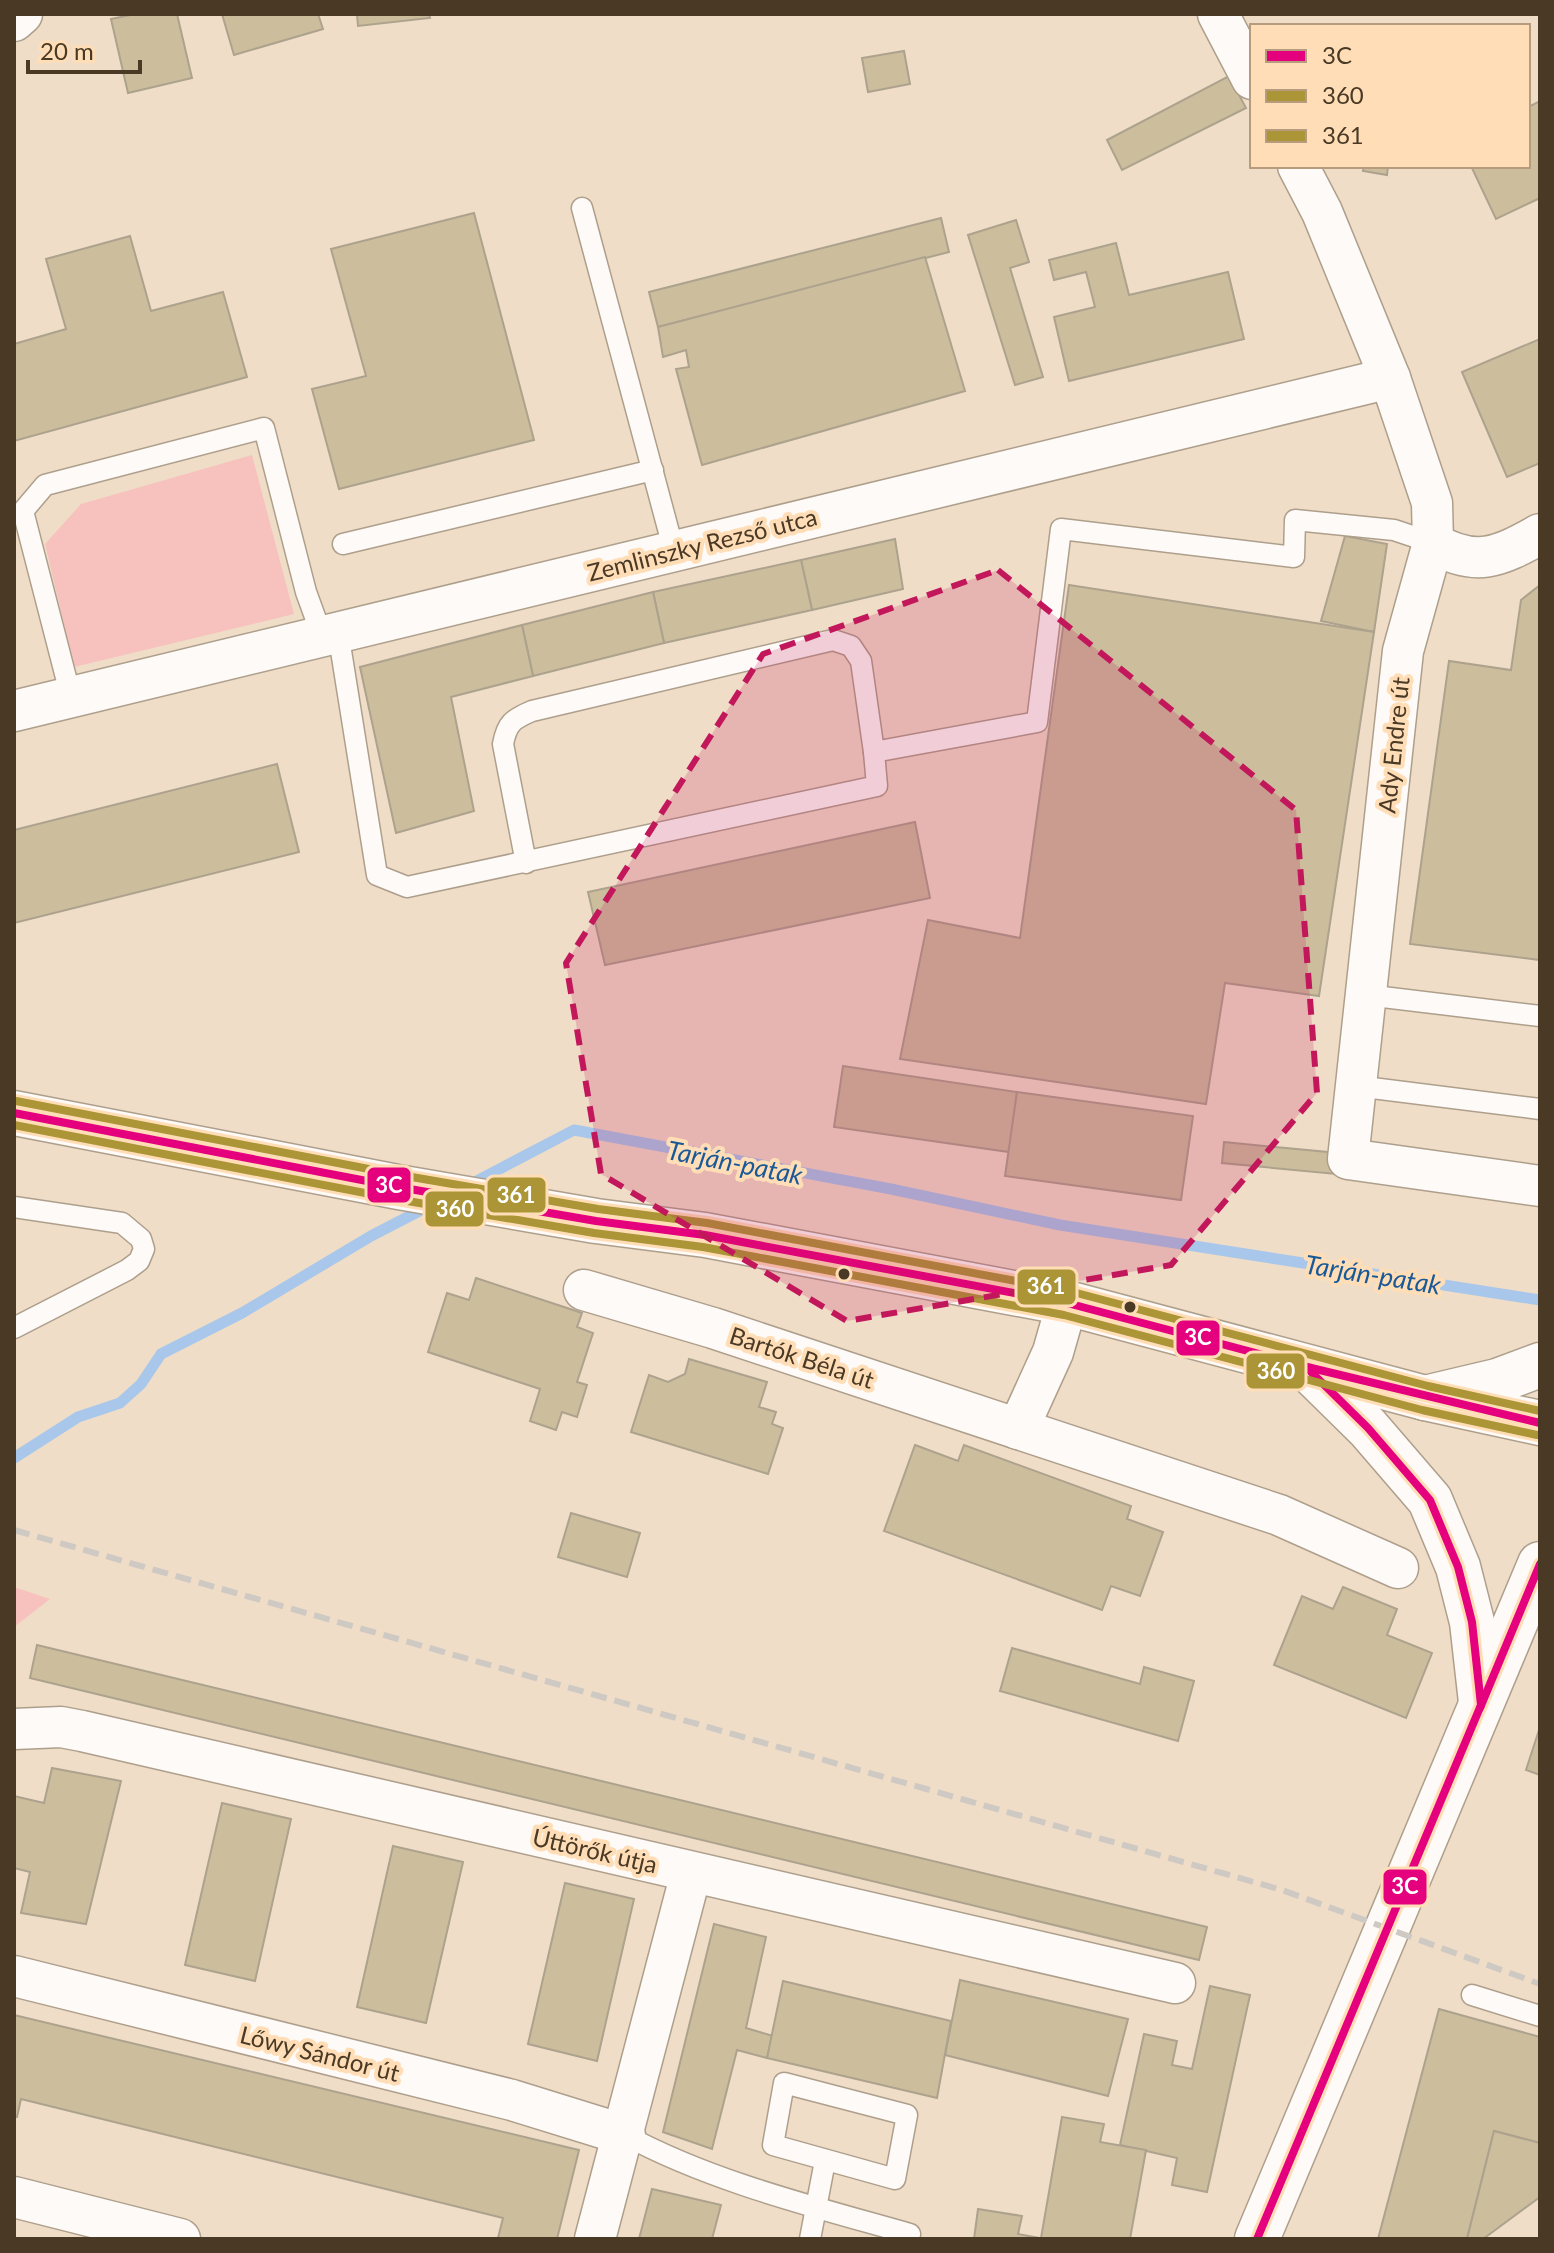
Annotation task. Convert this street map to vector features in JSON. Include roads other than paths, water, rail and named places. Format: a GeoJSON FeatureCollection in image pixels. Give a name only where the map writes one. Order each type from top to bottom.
{"type":"FeatureCollection","features":[{"type":"Feature","properties":{"kind":"main road"},"geometry":{"type":"LineString","coordinates":[[14,1113],[398,1187],[705,1235],[1067,1303],[1425,1398],[1540,1423]]}},
{"type":"Feature","properties":{"kind":"main road"},"geometry":{"type":"LineString","coordinates":[[1425,1398],[1497,1381],[1540,1365]]}},
{"type":"Feature","properties":{"kind":"main road"},"geometry":{"type":"LineString","coordinates":[[1305,1366],[1368,1428],[1430,1500],[1461,1581],[1472,1622],[1481,1705]]}},
{"type":"Feature","properties":{"kind":"main road"},"geometry":{"type":"LineString","coordinates":[[1257,2239],[1287,2161],[1481,1705],[1528,1610],[1540,1564]]}},
{"type":"Feature","properties":{"kind":"main road"},"geometry":{"type":"LineString","coordinates":[[1276,2239],[1287,2161]]}},
{"type":"Feature","properties":{"kind":"street"},"geometry":{"type":"LineString","coordinates":[[14,21],[22,14]]}},
{"type":"Feature","properties":{"kind":"street"},"geometry":{"type":"LineString","coordinates":[[1218,14],[1250,75]]}},
{"type":"Feature","properties":{"kind":"street","name":"Ady Endre út"},"geometry":{"type":"LineString","coordinates":[[1299,168],[1322,212],[1390,378],[1424,470],[1432,503],[1433,543],[1403,651],[1348,1159],[1540,1186]]}},
{"type":"Feature","properties":{"kind":"street","name":"Zemlinszky Rezső utca"},"geometry":{"type":"LineString","coordinates":[[14,711],[1390,378]]}},
{"type":"Feature","properties":{"kind":"street"},"geometry":{"type":"LineString","coordinates":[[1433,543],[1455,556],[1480,559],[1504,554],[1540,534]]}},
{"type":"Feature","properties":{"kind":"street","name":"Bartók Béla út"},"geometry":{"type":"LineString","coordinates":[[584,1290],[713,1328],[1279,1515],[1398,1568]]}},
{"type":"Feature","properties":{"kind":"street"},"geometry":{"type":"LineString","coordinates":[[1018,1429],[1053,1352],[1067,1303]]}},
{"type":"Feature","properties":{"kind":"street","name":"Úttörők útja"},"geometry":{"type":"LineString","coordinates":[[14,1729],[61,1727],[82,1731],[1175,1983]]}},
{"type":"Feature","properties":{"kind":"street"},"geometry":{"type":"LineString","coordinates":[[595,2239],[625,2135],[691,1873]]}},
{"type":"Feature","properties":{"kind":"street","name":"Lőwy Sándor út"},"geometry":{"type":"LineString","coordinates":[[14,1976],[512,2100],[625,2135]]}},
{"type":"Feature","properties":{"kind":"street"},"geometry":{"type":"LineString","coordinates":[[14,2197],[180,2239]]}},
{"type":"Feature","properties":{"kind":"lane"},"geometry":{"type":"LineString","coordinates":[[582,208],[674,551]]}},
{"type":"Feature","properties":{"kind":"lane"},"geometry":{"type":"LineString","coordinates":[[71,697],[23,511],[45,485],[264,428],[306,592],[330,634],[377,875],[407,887],[526,863],[877,786],[861,661],[851,646],[833,640],[532,711],[514,718],[507,727],[503,744],[526,863]]}},
{"type":"Feature","properties":{"kind":"lane"},"geometry":{"type":"LineString","coordinates":[[343,544],[653,470]]}},
{"type":"Feature","properties":{"kind":"lane"},"geometry":{"type":"LineString","coordinates":[[874,752],[1037,722],[1061,529],[1294,557],[1295,520],[1394,530],[1433,543]]}},
{"type":"Feature","properties":{"kind":"lane"},"geometry":{"type":"LineString","coordinates":[[1366,995],[1540,1016]]}},
{"type":"Feature","properties":{"kind":"lane"},"geometry":{"type":"LineString","coordinates":[[1356,1086],[1540,1109]]}},
{"type":"Feature","properties":{"kind":"lane"},"geometry":{"type":"LineString","coordinates":[[14,1207],[122,1223],[141,1239],[144,1249],[139,1261],[127,1270],[14,1328]]}},
{"type":"Feature","properties":{"kind":"lane"},"geometry":{"type":"LineString","coordinates":[[1472,1995],[1540,2016]]}},
{"type":"Feature","properties":{"kind":"lane"},"geometry":{"type":"LineString","coordinates":[[784,2083],[907,2115],[895,2179],[825,2161],[773,2145],[784,2083]]}},
{"type":"Feature","properties":{"kind":"lane"},"geometry":{"type":"LineString","coordinates":[[625,2135],[659,2153],[816,2207],[910,2234]]}},
{"type":"Feature","properties":{"kind":"lane"},"geometry":{"type":"LineString","coordinates":[[810,2239],[825,2161]]}},
{"type":"Feature","properties":{"kind":"waterway","name":"Tarján-patak"},"geometry":{"type":"LineString","coordinates":[[469,1185],[574,1130],[891,1189],[1060,1225],[1540,1300]]}},
{"type":"Feature","properties":{"kind":"waterway","name":"Tarján-patak"},"geometry":{"type":"LineString","coordinates":[[14,1458],[78,1417],[120,1403],[141,1384],[161,1354],[242,1313],[371,1236],[429,1206]]}},
{"type":"Feature","properties":{"kind":"railway"},"geometry":{"type":"LineString","coordinates":[[14,1530],[1282,1890],[1540,1984]]}}]}
